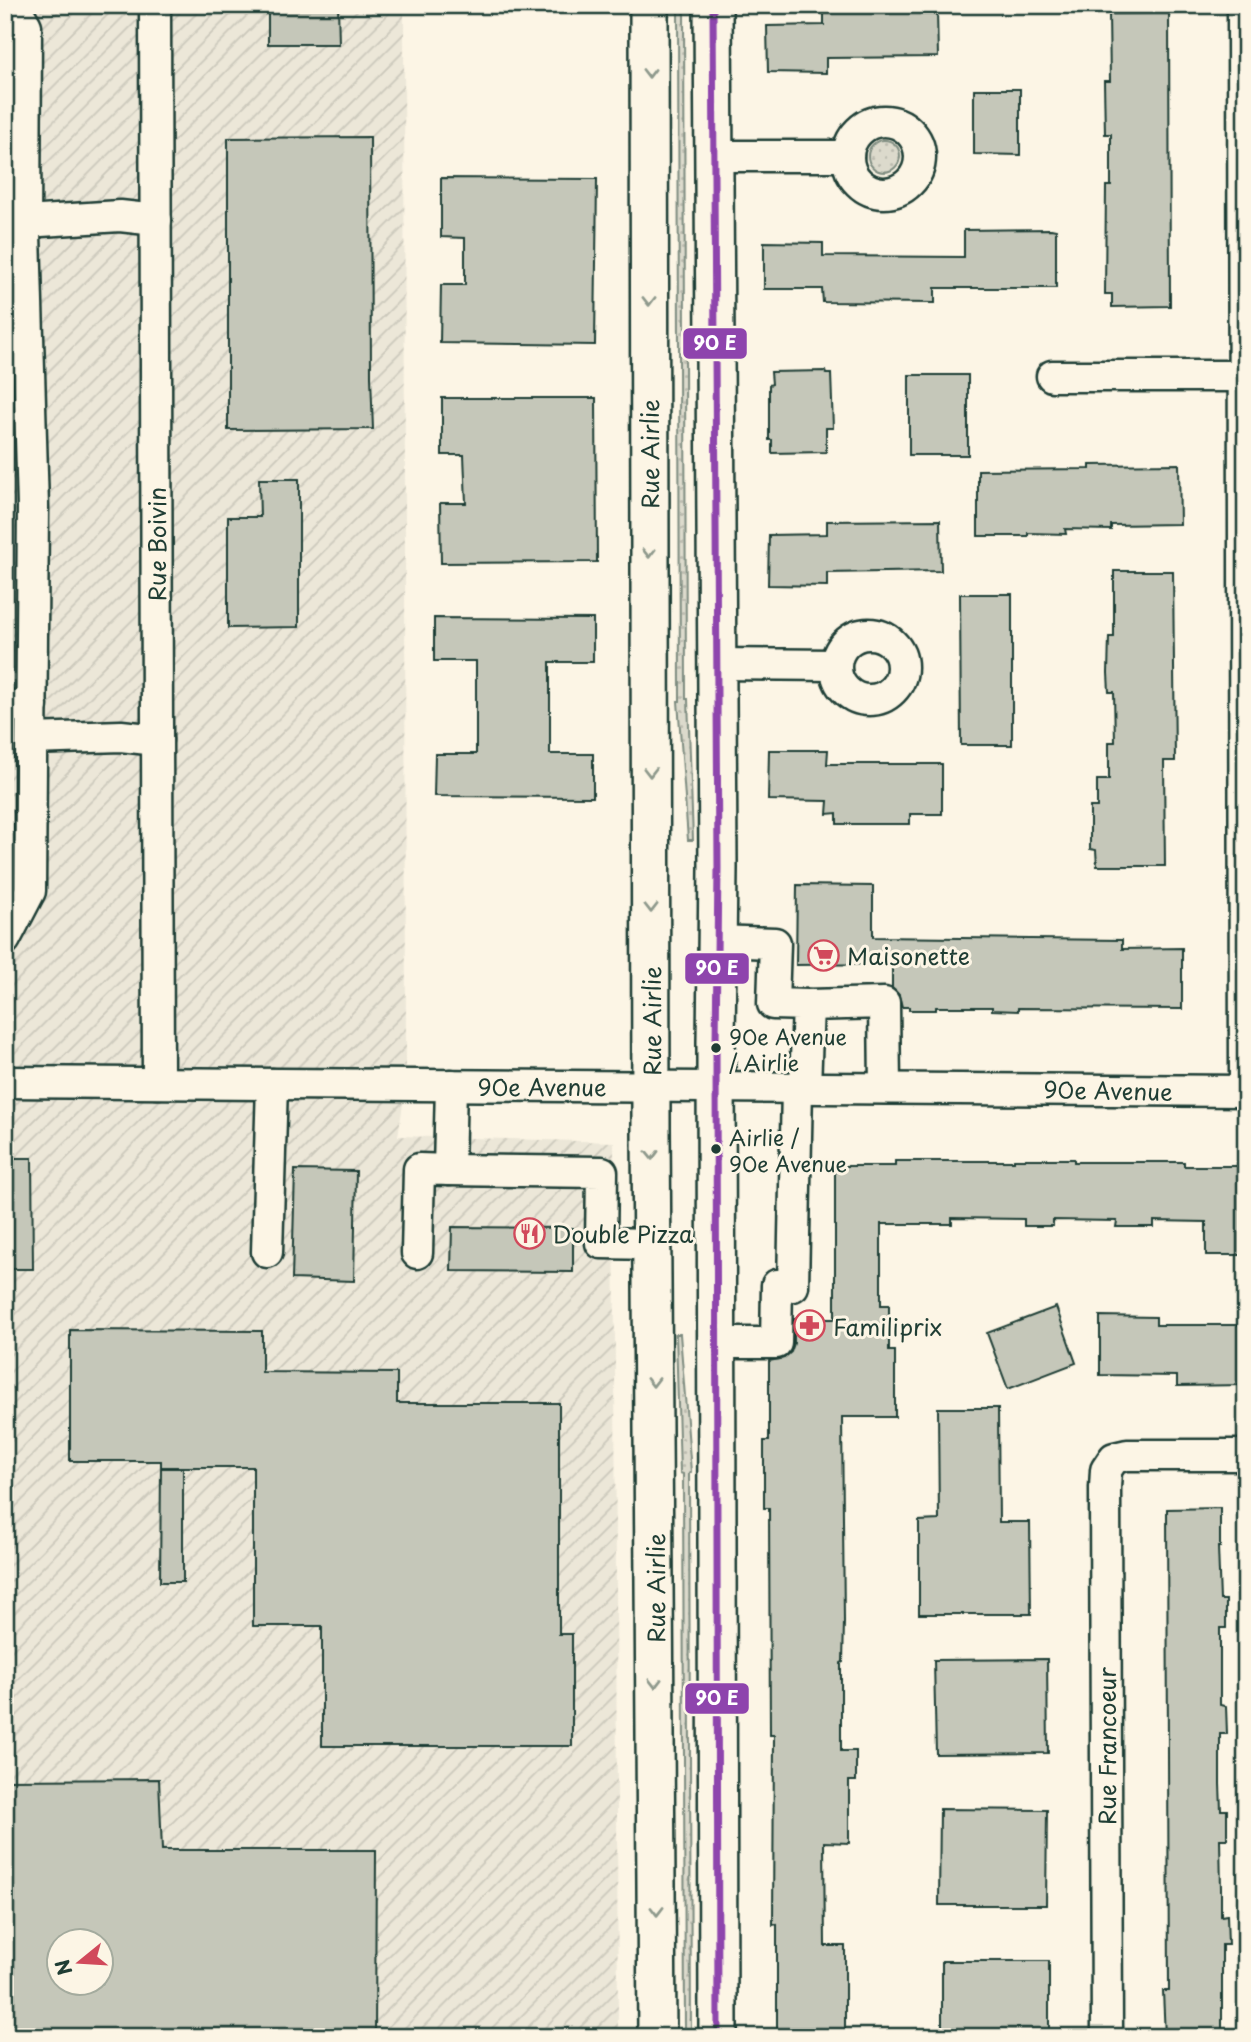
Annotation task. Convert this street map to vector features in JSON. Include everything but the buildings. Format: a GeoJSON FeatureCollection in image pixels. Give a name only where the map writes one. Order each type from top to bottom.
{"type":"FeatureCollection","features":[{"type":"Feature","properties":{"kind":"main road","name":"Rue Airlie"},"geometry":{"type":"LineString","coordinates":[[649,5],[657,2037]]}},
{"type":"Feature","properties":{"kind":"main road"},"geometry":{"type":"LineString","coordinates":[[713,5],[718,2037]]}},
{"type":"Feature","properties":{"kind":"street"},"geometry":{"type":"LineString","coordinates":[[5,939],[30,891],[32,739],[19,706],[33,507],[16,289],[25,222],[15,183],[15,101],[26,26],[14,5]]}},
{"type":"Feature","properties":{"kind":"street","name":"Rue Boivin"},"geometry":{"type":"LineString","coordinates":[[155,5],[158,1083]]}},
{"type":"Feature","properties":{"kind":"street"},"geometry":{"type":"LineString","coordinates":[[1243,5],[1245,1091]]}},
{"type":"Feature","properties":{"kind":"street"},"geometry":{"type":"LineString","coordinates":[[713,156],[848,156]]}},
{"type":"Feature","properties":{"kind":"street"},"geometry":{"type":"LineString","coordinates":[[25,222],[120,216],[156,220]]}},
{"type":"Feature","properties":{"kind":"street"},"geometry":{"type":"LineString","coordinates":[[1052,376],[1243,376]]}},
{"type":"Feature","properties":{"kind":"street"},"geometry":{"type":"LineString","coordinates":[[716,664],[835,665]]}},
{"type":"Feature","properties":{"kind":"street"},"geometry":{"type":"LineString","coordinates":[[32,739],[121,736],[157,740]]}},
{"type":"Feature","properties":{"kind":"street"},"geometry":{"type":"LineString","coordinates":[[717,941],[775,943],[773,1004],[884,1003],[885,1088]]}},
{"type":"Feature","properties":{"kind":"street"},"geometry":{"type":"LineString","coordinates":[[717,1343],[776,1343],[777,1285],[793,1286],[801,1087],[808,1005]]}},
{"type":"Feature","properties":{"kind":"street","name":"90e Avenue"},"geometry":{"type":"LineString","coordinates":[[5,1082],[1245,1091]]}},
{"type":"Feature","properties":{"kind":"street"},"geometry":{"type":"LineString","coordinates":[[267,1252],[272,1084]]}},
{"type":"Feature","properties":{"kind":"street"},"geometry":{"type":"LineString","coordinates":[[449,1170],[451,1085]]}},
{"type":"Feature","properties":{"kind":"street"},"geometry":{"type":"LineString","coordinates":[[417,1253],[419,1169],[602,1172],[601,1243],[652,1244]]}},
{"type":"Feature","properties":{"kind":"street","name":"Rue Francoeur"},"geometry":{"type":"LineString","coordinates":[[1107,2037],[1106,1470],[1114,1458],[1127,1455],[1246,1455]]}},
{"type":"Feature","properties":{"kind":"shaded area"},"geometry":{"type":"Polygon","coordinates":[[[5,5],[404,5],[406,1085],[398,1136],[614,1142],[618,2037],[5,2037],[5,5]]]}},
{"type":"Feature","properties":{"kind":"shaded area"},"geometry":{"type":"Polygon","coordinates":[[[678,5],[684,5],[686,699],[693,840],[688,840],[678,701],[678,5]]]}},
{"type":"Feature","properties":{"kind":"shaded area"},"geometry":{"type":"Polygon","coordinates":[[[884,140],[895,145],[900,156],[895,167],[884,172],[873,167],[868,156],[873,145],[884,140]]]}},
{"type":"Feature","properties":{"kind":"shaded area"},"geometry":{"type":"Polygon","coordinates":[[[676,1334],[680,1334],[691,1472],[691,2037],[685,2037],[683,1474],[680,1473],[676,1334]]]}},
{"type":"Feature","properties":{"kind":"transit line"},"geometry":{"type":"LineString","coordinates":[[713,5],[718,868],[718,2037]]}},
{"type":"Feature","properties":{"kind":"place","name":"Maisonette"},"geometry":{"type":"Point","coordinates":[824,955]}},
{"type":"Feature","properties":{"kind":"place","name":"90e Avenue / Airlie"},"geometry":{"type":"Point","coordinates":[716,1048]}},
{"type":"Feature","properties":{"kind":"place","name":"Airlie / 90e Avenue"},"geometry":{"type":"Point","coordinates":[716,1149]}},
{"type":"Feature","properties":{"kind":"place","name":"Double Pizza"},"geometry":{"type":"Point","coordinates":[529,1233]}},
{"type":"Feature","properties":{"kind":"place","name":"Familiprix"},"geometry":{"type":"Point","coordinates":[810,1326]}}]}
